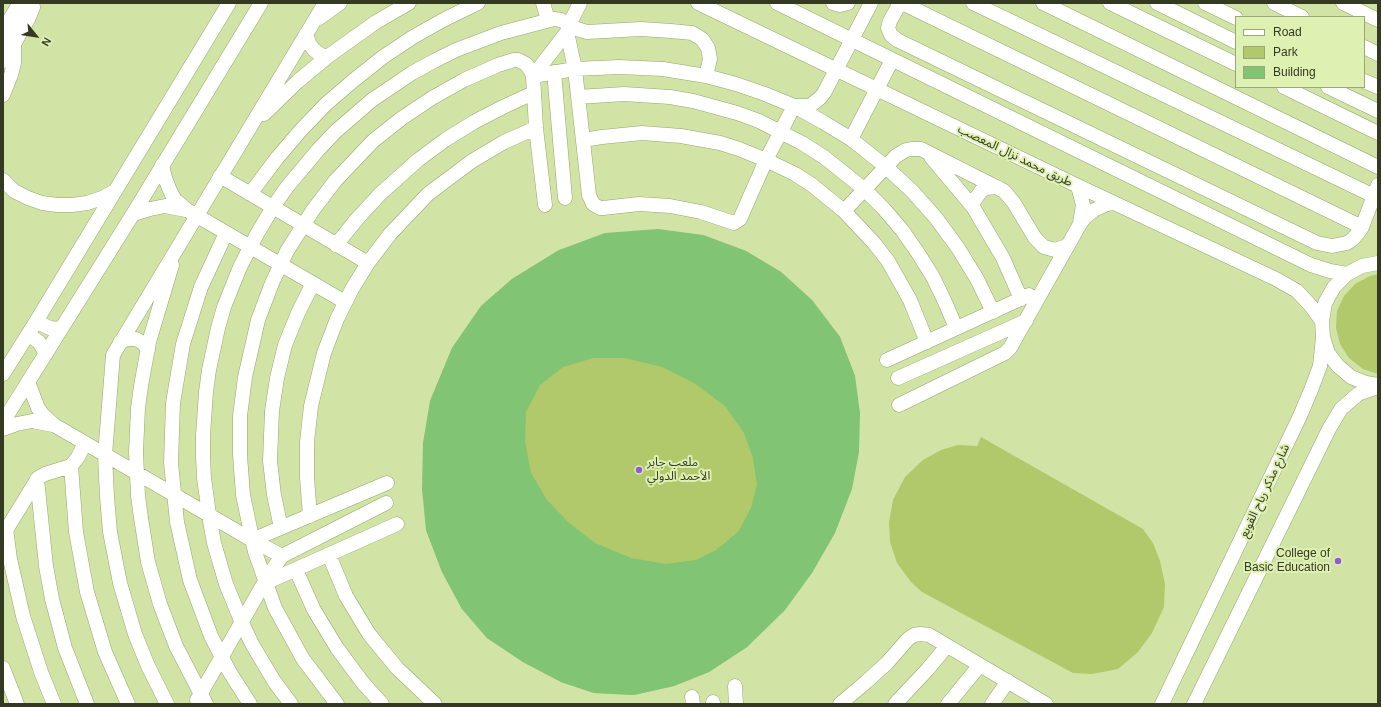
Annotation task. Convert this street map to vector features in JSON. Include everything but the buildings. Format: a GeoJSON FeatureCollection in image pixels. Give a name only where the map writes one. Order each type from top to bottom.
{"type":"FeatureCollection","features":[{"type":"Feature","properties":{"kind":"highway"},"geometry":{"type":"LineString","coordinates":[[9,38],[24,3]]}},
{"type":"Feature","properties":{"kind":"main road"},"geometry":{"type":"LineString","coordinates":[[3,59],[9,38],[27,18],[33,3]]}},
{"type":"Feature","properties":{"kind":"street"},"geometry":{"type":"LineString","coordinates":[[3,374],[229,3]]}},
{"type":"Feature","properties":{"kind":"street"},"geometry":{"type":"LineString","coordinates":[[3,422],[133,214],[261,3]]}},
{"type":"Feature","properties":{"kind":"street"},"geometry":{"type":"LineString","coordinates":[[201,701],[165,618],[148,562],[140,518],[136,452],[138,408],[148,350],[155,321],[180,242],[191,213],[220,176],[325,3]]}},
{"type":"Feature","properties":{"kind":"street"},"geometry":{"type":"LineString","coordinates":[[327,56],[319,54],[309,43],[310,28],[340,3]]}},
{"type":"Feature","properties":{"kind":"street"},"geometry":{"type":"LineString","coordinates":[[248,129],[297,82],[327,56],[370,26],[408,3]]}},
{"type":"Feature","properties":{"kind":"street"},"geometry":{"type":"LineString","coordinates":[[250,194],[277,158],[297,135],[326,104],[354,80],[383,57],[413,37],[478,3]]}},
{"type":"Feature","properties":{"kind":"street"},"geometry":{"type":"LineString","coordinates":[[543,3],[548,20]]}},
{"type":"Feature","properties":{"kind":"street"},"geometry":{"type":"LineString","coordinates":[[533,76],[568,28],[580,3]]}},
{"type":"Feature","properties":{"kind":"street","name":"طريق محمد نزال المعصب"},"geometry":{"type":"LineString","coordinates":[[698,3],[1113,203],[1276,279],[1297,291],[1322,320]]}},
{"type":"Feature","properties":{"kind":"street"},"geometry":{"type":"LineString","coordinates":[[777,3],[1311,265],[1330,271],[1347,274]]}},
{"type":"Feature","properties":{"kind":"street"},"geometry":{"type":"LineString","coordinates":[[833,3],[840,5],[848,3]]}},
{"type":"Feature","properties":{"kind":"street"},"geometry":{"type":"LineString","coordinates":[[794,106],[805,106],[816,102],[820,98],[871,3]]}},
{"type":"Feature","properties":{"kind":"street"},"geometry":{"type":"LineString","coordinates":[[973,3],[1376,191],[1362,227],[1358,233],[1346,243],[1332,246],[1317,243],[897,40],[891,35],[888,28],[890,21],[901,3],[1362,227]]}},
{"type":"Feature","properties":{"kind":"street"},"geometry":{"type":"LineString","coordinates":[[1043,3],[1378,166]]}},
{"type":"Feature","properties":{"kind":"street"},"geometry":{"type":"LineString","coordinates":[[1110,3],[1235,64]]}},
{"type":"Feature","properties":{"kind":"street"},"geometry":{"type":"LineString","coordinates":[[1205,3],[1235,18]]}},
{"type":"Feature","properties":{"kind":"street"},"geometry":{"type":"LineString","coordinates":[[1274,3],[1300,16]]}},
{"type":"Feature","properties":{"kind":"street"},"geometry":{"type":"LineString","coordinates":[[1343,3],[1378,20]]}},
{"type":"Feature","properties":{"kind":"street"},"geometry":{"type":"LineString","coordinates":[[1154,24],[1162,4],[1235,41]]}},
{"type":"Feature","properties":{"kind":"street"},"geometry":{"type":"LineString","coordinates":[[291,704],[263,663],[242,623],[226,584],[209,515],[204,478],[204,413],[213,349],[224,307],[238,273],[250,247],[273,207],[302,168],[335,132],[367,104],[412,73],[456,50],[501,32],[557,19],[568,28],[587,32],[641,29],[692,33],[702,39],[708,48],[710,59],[706,76]]}},
{"type":"Feature","properties":{"kind":"street"},"geometry":{"type":"LineString","coordinates":[[568,28],[575,69],[588,195],[591,202],[596,206],[603,208],[639,204],[670,206],[701,212],[734,223],[740,219],[766,160],[794,106]]}},
{"type":"Feature","properties":{"kind":"street"},"geometry":{"type":"LineString","coordinates":[[3,95],[14,63],[9,38]]}},
{"type":"Feature","properties":{"kind":"street"},"geometry":{"type":"LineString","coordinates":[[1365,48],[1378,54]]}},
{"type":"Feature","properties":{"kind":"street"},"geometry":{"type":"LineString","coordinates":[[337,704],[314,676],[275,608],[265,583],[252,540],[245,508],[241,475],[240,436],[242,396],[248,358],[258,320],[280,265],[302,225],[335,181],[360,154],[387,130],[432,98],[470,77],[514,60],[518,60],[526,64],[533,76],[536,128],[545,205]]}},
{"type":"Feature","properties":{"kind":"street"},"geometry":{"type":"LineString","coordinates":[[851,139],[892,60]]}},
{"type":"Feature","properties":{"kind":"street"},"geometry":{"type":"LineString","coordinates":[[533,76],[575,69],[619,67],[663,69],[706,76],[736,84],[766,94],[794,106],[851,139],[886,166],[912,191],[936,218],[954,242],[977,279],[993,312]]}},
{"type":"Feature","properties":{"kind":"street"},"geometry":{"type":"LineString","coordinates":[[554,72],[565,198]]}},
{"type":"Feature","properties":{"kind":"street"},"geometry":{"type":"LineString","coordinates":[[1365,80],[1378,87]]}},
{"type":"Feature","properties":{"kind":"street"},"geometry":{"type":"LineString","coordinates":[[1286,88],[1378,133]]}},
{"type":"Feature","properties":{"kind":"street"},"geometry":{"type":"LineString","coordinates":[[1330,88],[1378,111]]}},
{"type":"Feature","properties":{"kind":"street"},"geometry":{"type":"LineString","coordinates":[[336,245],[380,194],[418,160],[445,140],[474,122],[504,106],[533,94]]}},
{"type":"Feature","properties":{"kind":"street"},"geometry":{"type":"LineString","coordinates":[[578,97],[624,94],[655,96],[715,106],[738,113],[781,131],[824,157],[864,189],[902,230],[933,277],[946,302],[956,328]]}},
{"type":"Feature","properties":{"kind":"street"},"geometry":{"type":"LineString","coordinates":[[310,516],[307,478],[307,442],[312,406],[324,353],[345,302],[368,263],[390,234],[428,194],[442,182],[488,151],[504,142],[536,128]]}},
{"type":"Feature","properties":{"kind":"street"},"geometry":{"type":"LineString","coordinates":[[583,140],[609,136],[642,134],[681,136],[720,143],[766,160],[795,174],[812,185],[844,211],[874,243],[896,274],[910,300],[927,342]]}},
{"type":"Feature","properties":{"kind":"street"},"geometry":{"type":"LineString","coordinates":[[844,211],[896,156],[906,150],[916,149],[926,151],[998,187],[1010,197],[1039,243],[1049,249],[1055,250],[1067,246]]}},
{"type":"Feature","properties":{"kind":"street"},"geometry":{"type":"LineString","coordinates":[[926,151],[973,207],[1003,258],[1021,298]]}},
{"type":"Feature","properties":{"kind":"street"},"geometry":{"type":"LineString","coordinates":[[162,165],[165,178],[175,200],[191,213],[345,302]]}},
{"type":"Feature","properties":{"kind":"street"},"geometry":{"type":"LineString","coordinates":[[220,176],[368,263]]}},
{"type":"Feature","properties":{"kind":"street"},"geometry":{"type":"LineString","coordinates":[[3,180],[14,191],[28,198],[42,203],[57,205],[87,203],[102,198],[115,191]]}},
{"type":"Feature","properties":{"kind":"street"},"geometry":{"type":"LineString","coordinates":[[973,207],[974,201],[981,191],[992,186],[998,187]]}},
{"type":"Feature","properties":{"kind":"street"},"geometry":{"type":"LineString","coordinates":[[899,405],[1005,353],[1010,348],[1080,224],[1083,205],[1078,186]]}},
{"type":"Feature","properties":{"kind":"street"},"geometry":{"type":"LineString","coordinates":[[1080,224],[1100,206],[1113,203]]}},
{"type":"Feature","properties":{"kind":"street"},"geometry":{"type":"LineString","coordinates":[[133,214],[165,206],[191,213]]}},
{"type":"Feature","properties":{"kind":"street"},"geometry":{"type":"LineString","coordinates":[[226,233],[208,269],[188,325],[179,364],[173,403],[171,463],[173,495],[179,535],[190,580],[203,618],[222,657],[250,704]]}},
{"type":"Feature","properties":{"kind":"street"},"geometry":{"type":"LineString","coordinates":[[166,704],[141,650],[120,584],[109,520],[105,455],[113,355],[180,242]]}},
{"type":"Feature","properties":{"kind":"street"},"geometry":{"type":"LineString","coordinates":[[1378,263],[1362,266],[1347,274],[1334,287],[1325,303],[1322,320],[1323,338],[1328,353],[1338,366],[1351,377],[1378,386]]}},
{"type":"Feature","properties":{"kind":"street"},"geometry":{"type":"LineString","coordinates":[[281,528],[274,495],[270,462],[272,405],[277,378],[286,345],[298,314],[313,283]]}},
{"type":"Feature","properties":{"kind":"street"},"geometry":{"type":"LineString","coordinates":[[888,360],[1044,288]]}},
{"type":"Feature","properties":{"kind":"street"},"geometry":{"type":"LineString","coordinates":[[37,320],[41,324],[50,328],[61,329]]}},
{"type":"Feature","properties":{"kind":"street"},"geometry":{"type":"LineString","coordinates":[[898,378],[1026,321]]}},
{"type":"Feature","properties":{"kind":"street"},"geometry":{"type":"LineString","coordinates":[[28,334],[39,342],[46,354]]}},
{"type":"Feature","properties":{"kind":"street","name":"شارع مذكر رباح القوبع"},"geometry":{"type":"LineString","coordinates":[[1162,704],[1300,416],[1320,366],[1323,338]]}},
{"type":"Feature","properties":{"kind":"street"},"geometry":{"type":"LineString","coordinates":[[120,342],[127,339],[136,339],[143,343],[148,350]]}},
{"type":"Feature","properties":{"kind":"street"},"geometry":{"type":"LineString","coordinates":[[28,382],[38,408],[54,425],[173,495],[282,556]]}},
{"type":"Feature","properties":{"kind":"street"},"geometry":{"type":"LineString","coordinates":[[1194,704],[1329,429],[1341,409],[1358,394],[1378,386]]}},
{"type":"Feature","properties":{"kind":"street"},"geometry":{"type":"LineString","coordinates":[[3,429],[32,421],[54,425]]}},
{"type":"Feature","properties":{"kind":"street"},"geometry":{"type":"LineString","coordinates":[[54,704],[41,672],[23,616],[5,532],[37,479],[45,474],[71,466],[78,457],[84,443]]}},
{"type":"Feature","properties":{"kind":"street"},"geometry":{"type":"LineString","coordinates":[[71,466],[76,532],[87,592],[105,652],[128,704]]}},
{"type":"Feature","properties":{"kind":"street"},"geometry":{"type":"LineString","coordinates":[[37,479],[46,566],[52,599],[65,648],[87,704]]}},
{"type":"Feature","properties":{"kind":"street"},"geometry":{"type":"LineString","coordinates":[[252,540],[387,483]]}},
{"type":"Feature","properties":{"kind":"street"},"geometry":{"type":"LineString","coordinates":[[201,701],[222,657],[282,556],[386,503]]}},
{"type":"Feature","properties":{"kind":"street"},"geometry":{"type":"LineString","coordinates":[[265,583],[397,524]]}},
{"type":"Feature","properties":{"kind":"street"},"geometry":{"type":"LineString","coordinates":[[329,555],[346,596],[369,634],[397,668],[432,703]]}},
{"type":"Feature","properties":{"kind":"street"},"geometry":{"type":"LineString","coordinates":[[296,570],[314,610],[333,642],[349,666],[382,704]]}},
{"type":"Feature","properties":{"kind":"street"},"geometry":{"type":"LineString","coordinates":[[840,704],[866,682],[911,637],[920,634],[926,634],[980,665],[1039,702]]}},
{"type":"Feature","properties":{"kind":"street"},"geometry":{"type":"LineString","coordinates":[[895,704],[947,646]]}},
{"type":"Feature","properties":{"kind":"street"},"geometry":{"type":"LineString","coordinates":[[948,704],[980,665]]}},
{"type":"Feature","properties":{"kind":"street"},"geometry":{"type":"LineString","coordinates":[[3,668],[17,704]]}},
{"type":"Feature","properties":{"kind":"street"},"geometry":{"type":"LineString","coordinates":[[992,704],[1008,682]]}},
{"type":"Feature","properties":{"kind":"street"},"geometry":{"type":"LineString","coordinates":[[735,686],[736,704]]}},
{"type":"Feature","properties":{"kind":"green space","name":"ملعب جابر الأحمد الدولي"},"geometry":{"type":"Polygon","coordinates":[[[703,235],[746,251],[781,272],[812,300],[840,337],[855,376],[785,610],[747,647],[709,672],[674,686],[634,695],[594,693],[561,682],[523,662],[487,638],[462,609],[442,572],[426,530],[430,401],[452,348],[481,306],[512,279],[559,250],[703,235]]]}},
{"type":"Feature","properties":{"kind":"green space"},"geometry":{"type":"Polygon","coordinates":[[[1378,274],[1378,374],[1363,369],[1349,358],[1340,344],[1336,328],[1337,311],[1344,296],[1355,284],[1370,276],[1378,274]]]}},
{"type":"Feature","properties":{"kind":"green space"},"geometry":{"type":"Polygon","coordinates":[[[981,437],[1143,529],[1153,543],[1160,561],[1165,584],[1164,607],[1152,633],[1138,652],[1118,669],[1092,674],[1073,673],[922,592],[911,582],[897,563],[890,542],[889,522],[893,500],[905,477],[923,460],[941,450],[958,445],[977,446],[981,437]]]}},
{"type":"Feature","properties":{"kind":"place","name":"ملعب جابر الأحمد الدولي"},"geometry":{"type":"Point","coordinates":[639,470]}},
{"type":"Feature","properties":{"kind":"place","name":"College of Basic Education"},"geometry":{"type":"Point","coordinates":[1338,561]}}]}
